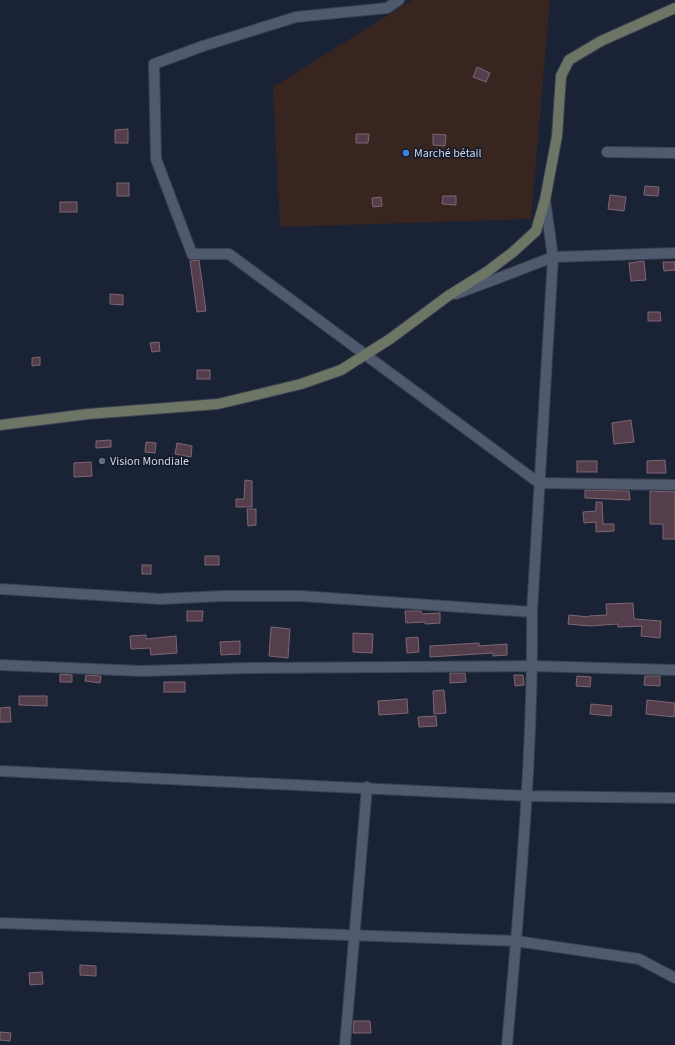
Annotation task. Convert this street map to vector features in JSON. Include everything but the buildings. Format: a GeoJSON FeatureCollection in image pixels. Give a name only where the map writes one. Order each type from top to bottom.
{"type":"FeatureCollection","features":[{"type":"Feature","properties":{"kind":"street"},"geometry":{"type":"LineString","coordinates":[[399,0],[387,8],[296,17],[203,46],[154,64],[156,159],[192,254],[229,254],[539,483],[675,484]]}},
{"type":"Feature","properties":{"kind":"street"},"geometry":{"type":"LineString","coordinates":[[0,425],[88,414],[218,404],[300,384],[341,370],[390,339],[448,296],[488,271],[513,252],[536,231],[545,200],[557,136],[561,76],[569,60],[601,41],[675,8]]}},
{"type":"Feature","properties":{"kind":"street"},"geometry":{"type":"LineString","coordinates":[[607,152],[675,153]]}},
{"type":"Feature","properties":{"kind":"street"},"geometry":{"type":"LineString","coordinates":[[507,1045],[527,796],[532,666],[532,612],[553,257],[545,200]]}},
{"type":"Feature","properties":{"kind":"street"},"geometry":{"type":"LineString","coordinates":[[448,296],[553,257],[675,254]]}},
{"type":"Feature","properties":{"kind":"street"},"geometry":{"type":"LineString","coordinates":[[0,589],[160,599],[222,596],[301,596],[532,612]]}},
{"type":"Feature","properties":{"kind":"street"},"geometry":{"type":"LineString","coordinates":[[0,665],[140,671],[248,668],[532,666],[675,670]]}},
{"type":"Feature","properties":{"kind":"street"},"geometry":{"type":"LineString","coordinates":[[0,771],[367,787],[527,796],[675,798]]}},
{"type":"Feature","properties":{"kind":"street"},"geometry":{"type":"LineString","coordinates":[[345,1045],[367,787]]}},
{"type":"Feature","properties":{"kind":"street"},"geometry":{"type":"LineString","coordinates":[[0,923],[516,941],[639,959],[675,978]]}},
{"type":"Feature","properties":{"kind":"shaded area","name":"Marché bétail"},"geometry":{"type":"Polygon","coordinates":[[[412,0],[550,0],[531,219],[280,227],[273,87],[412,0]]]}},
{"type":"Feature","properties":{"kind":"place","name":"Marché bétail"},"geometry":{"type":"Point","coordinates":[406,153]}},
{"type":"Feature","properties":{"kind":"place","name":"Vision Mondiale"},"geometry":{"type":"Point","coordinates":[102,461]}}]}
